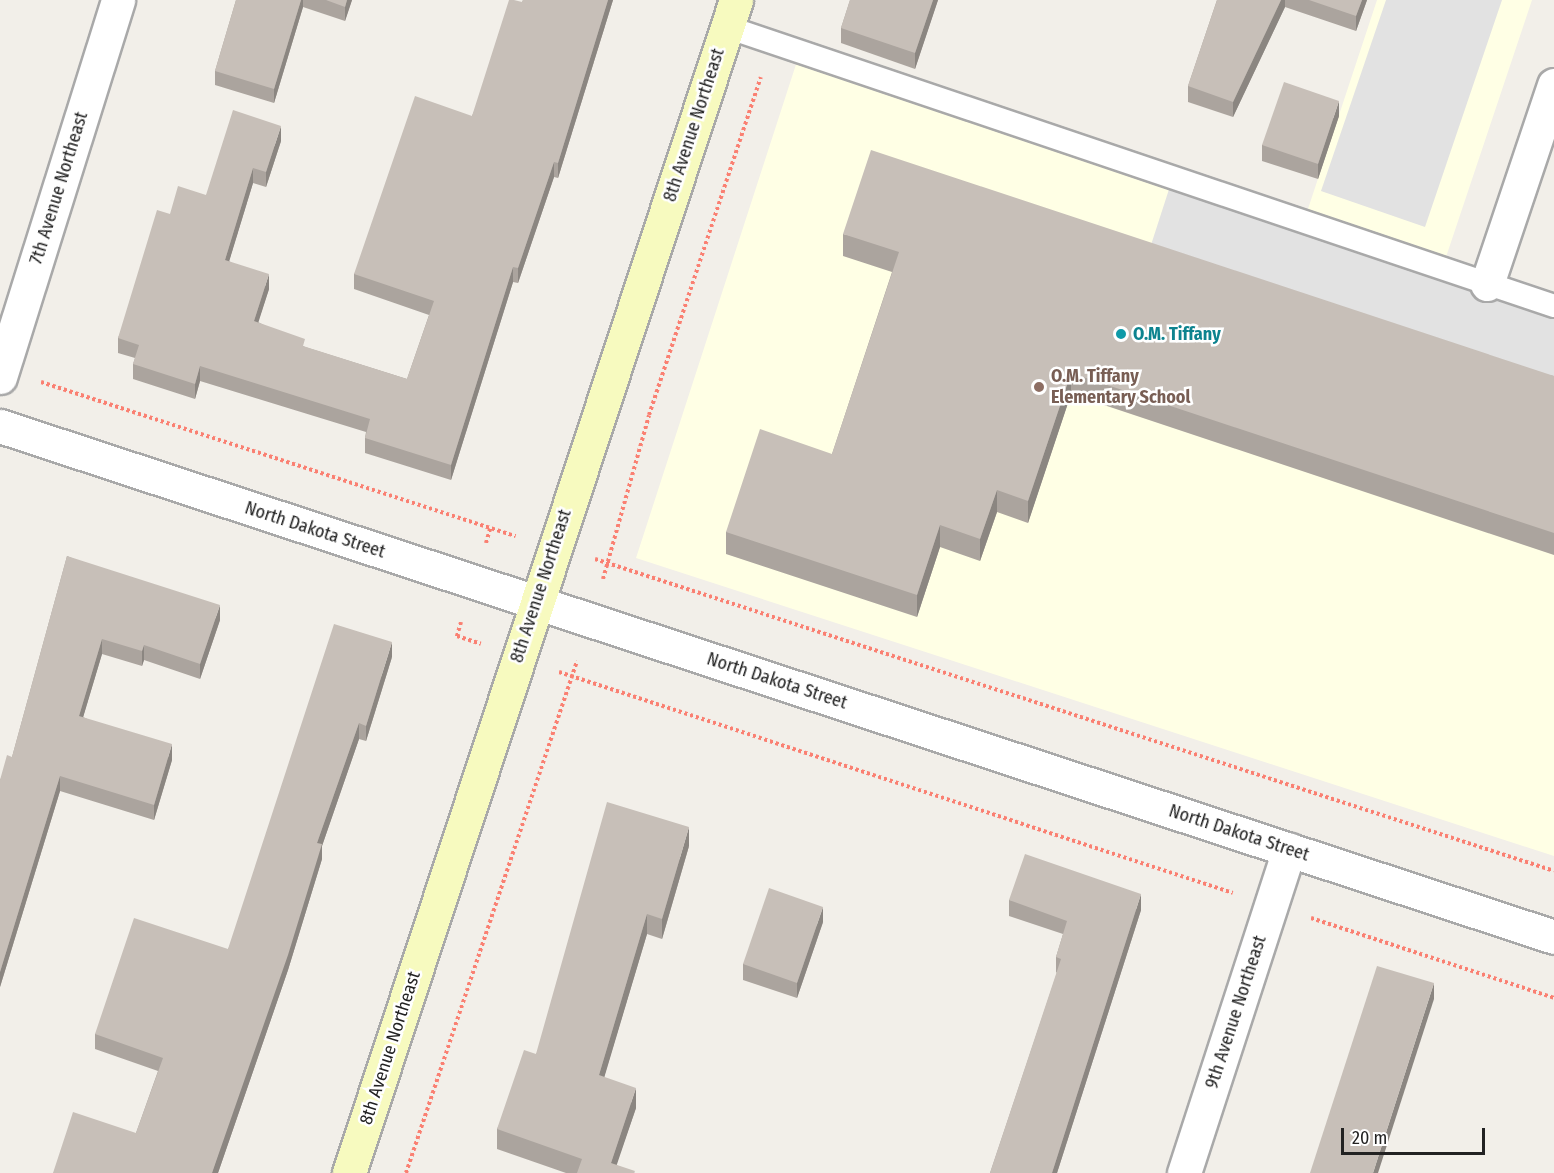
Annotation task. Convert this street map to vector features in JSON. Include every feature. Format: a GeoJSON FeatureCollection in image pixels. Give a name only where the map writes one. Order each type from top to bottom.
{"type":"FeatureCollection","features":[{"type":"Feature","properties":{"kind":"main road","name":"8th Avenue Northeast"},"geometry":{"type":"LineString","coordinates":[[349,1173],[535,602],[731,13]]}},
{"type":"Feature","properties":{"kind":"street","name":"7th Avenue Northeast"},"geometry":{"type":"LineString","coordinates":[[1,373],[118,0]]}},
{"type":"Feature","properties":{"kind":"street"},"geometry":{"type":"LineString","coordinates":[[1487,284],[1554,85]]}},
{"type":"Feature","properties":{"kind":"street","name":"North Dakota Street"},"geometry":{"type":"LineString","coordinates":[[0,426],[1554,937]]}},
{"type":"Feature","properties":{"kind":"street","name":"9th Avenue Northeast"},"geometry":{"type":"LineString","coordinates":[[1184,1173],[1289,850]]}},
{"type":"Feature","properties":{"kind":"lane"},"geometry":{"type":"LineString","coordinates":[[731,13],[773,43],[1554,306]]}},
{"type":"Feature","properties":{"kind":"path"},"geometry":{"type":"LineString","coordinates":[[406,1173],[591,620],[649,415],[773,43]]}},
{"type":"Feature","properties":{"kind":"path"},"geometry":{"type":"LineString","coordinates":[[1,373],[490,529],[554,546],[1554,871]]}},
{"type":"Feature","properties":{"kind":"path"},"geometry":{"type":"LineString","coordinates":[[457,636],[571,677],[1554,998]]}},
{"type":"Feature","properties":{"kind":"shaded area"},"geometry":{"type":"Polygon","coordinates":[[[1377,0],[1532,0],[1442,269],[1554,306],[1554,856],[636,558],[800,52],[1303,224],[1377,0]]]}},
{"type":"Feature","properties":{"kind":"shaded area"},"geometry":{"type":"Polygon","coordinates":[[[1386,0],[1502,0],[1425,227],[1321,191],[1386,0]]]}},
{"type":"Feature","properties":{"kind":"shaded area"},"geometry":{"type":"Polygon","coordinates":[[[1172,180],[1554,306],[1554,381],[1150,248],[1172,180]]]}},
{"type":"Feature","properties":{"kind":"building"},"geometry":{"type":"Polygon","coordinates":[[[236,0],[301,0],[274,89],[215,71],[236,0]]]}},
{"type":"Feature","properties":{"kind":"building"},"geometry":{"type":"Polygon","coordinates":[[[326,0],[347,0],[345,7],[326,0]]]}},
{"type":"Feature","properties":{"kind":"building"},"geometry":{"type":"Polygon","coordinates":[[[509,0],[522,2],[523,0],[608,0],[558,163],[554,162],[518,268],[513,267],[451,465],[365,438],[370,419],[200,366],[195,384],[133,364],[139,345],[118,338],[157,210],[170,214],[178,186],[206,195],[233,110],[281,126],[266,172],[253,168],[225,260],[269,274],[254,321],[305,339],[303,346],[407,379],[434,301],[354,274],[415,96],[472,116],[509,0]]]}},
{"type":"Feature","properties":{"kind":"building"},"geometry":{"type":"Polygon","coordinates":[[[850,0],[933,0],[915,53],[841,28],[850,0]]]}},
{"type":"Feature","properties":{"kind":"building"},"geometry":{"type":"Polygon","coordinates":[[[1217,0],[1281,0],[1233,102],[1188,86],[1217,0]]]}},
{"type":"Feature","properties":{"kind":"building"},"geometry":{"type":"Polygon","coordinates":[[[1309,0],[1362,0],[1356,16],[1309,0]]]}},
{"type":"Feature","properties":{"kind":"building"},"geometry":{"type":"Polygon","coordinates":[[[1284,82],[1339,101],[1318,164],[1262,145],[1284,82]]]}},
{"type":"Feature","properties":{"kind":"building","name":"O.M. Tiffany"},"geometry":{"type":"Polygon","coordinates":[[[871,150],[1554,376],[1554,533],[1071,373],[1028,501],[997,490],[980,539],[940,525],[917,595],[726,532],[760,429],[832,454],[899,252],[843,234],[871,150]]]}},
{"type":"Feature","properties":{"kind":"building"},"geometry":{"type":"Polygon","coordinates":[[[67,556],[220,605],[200,664],[144,645],[142,651],[102,639],[79,716],[172,744],[154,805],[60,776],[0,972],[0,780],[7,755],[12,757],[67,556]]]}},
{"type":"Feature","properties":{"kind":"building"},"geometry":{"type":"Polygon","coordinates":[[[334,624],[392,642],[366,726],[359,723],[317,843],[322,844],[288,955],[212,1173],[53,1173],[73,1112],[136,1133],[163,1058],[95,1034],[134,918],[228,949],[334,624]]]}},
{"type":"Feature","properties":{"kind":"building"},"geometry":{"type":"Polygon","coordinates":[[[607,802],[689,827],[662,919],[647,914],[599,1075],[636,1088],[611,1163],[635,1171],[634,1173],[577,1173],[582,1159],[497,1129],[524,1050],[536,1054],[607,802]]]}},
{"type":"Feature","properties":{"kind":"building"},"geometry":{"type":"Polygon","coordinates":[[[1025,854],[1141,894],[1052,1173],[990,1173],[1061,959],[1056,957],[1067,921],[1009,900],[1025,854]]]}},
{"type":"Feature","properties":{"kind":"building"},"geometry":{"type":"Polygon","coordinates":[[[769,888],[823,907],[797,983],[743,964],[769,888]]]}},
{"type":"Feature","properties":{"kind":"building"},"geometry":{"type":"Polygon","coordinates":[[[1377,966],[1434,983],[1373,1173],[1310,1173],[1377,966]]]}},
{"type":"Feature","properties":{"kind":"place","name":"O.M. Tiffany"},"geometry":{"type":"Point","coordinates":[1121,334]}},
{"type":"Feature","properties":{"kind":"place","name":"O.M. Tiffany Elementary School"},"geometry":{"type":"Point","coordinates":[1039,387]}}]}
